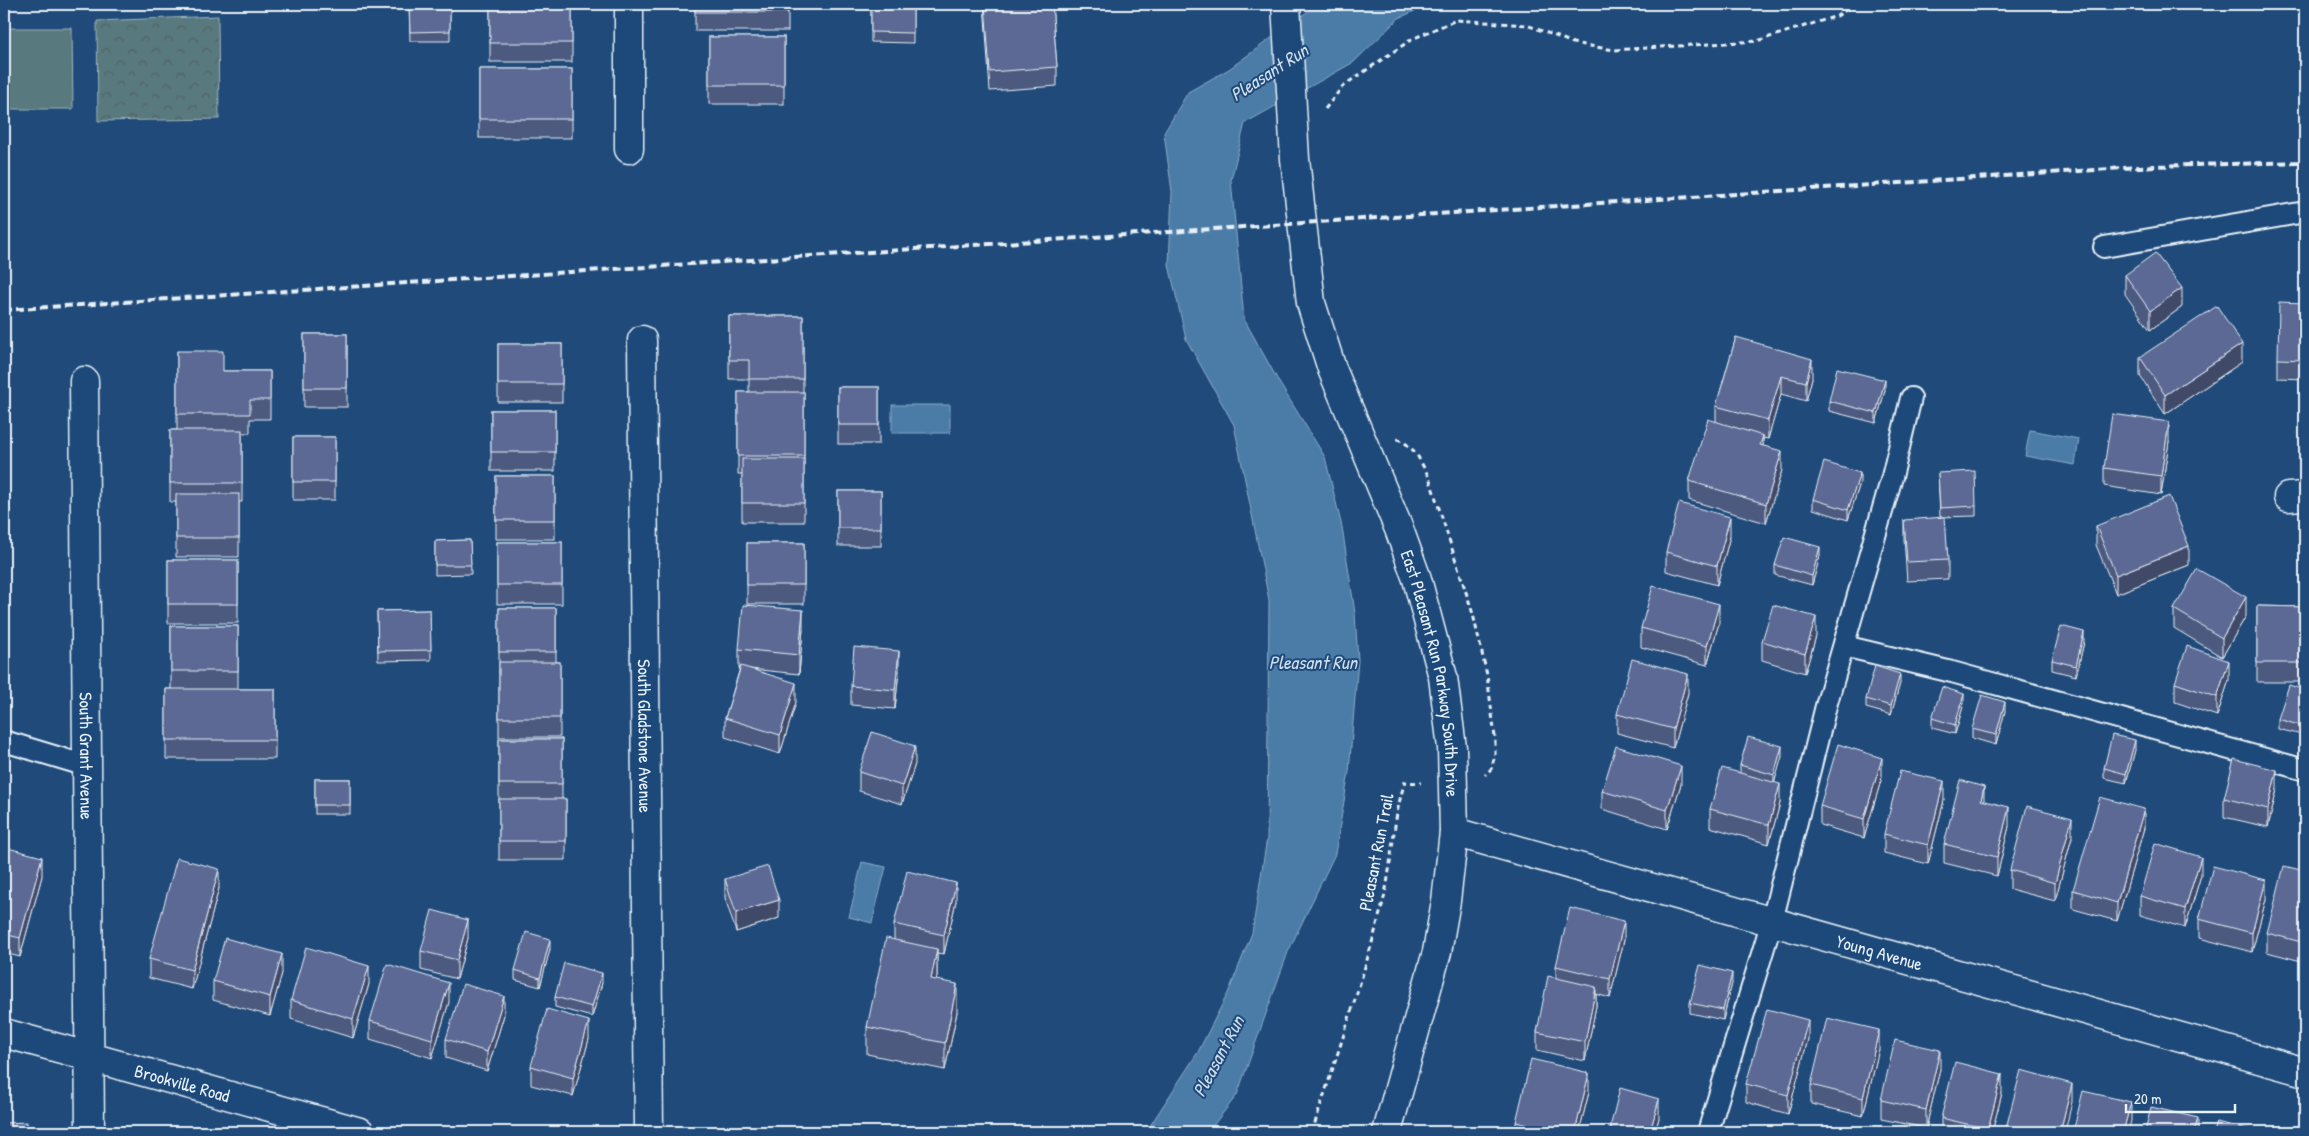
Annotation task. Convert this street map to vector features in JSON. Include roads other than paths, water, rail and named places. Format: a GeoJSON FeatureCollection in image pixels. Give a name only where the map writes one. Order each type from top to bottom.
{"type":"FeatureCollection","features":[{"type":"Feature","properties":{"kind":"street"},"geometry":{"type":"LineString","coordinates":[[629,4],[629,148]]}},
{"type":"Feature","properties":{"kind":"street","name":"East Pleasant Run Parkway South Drive"},"geometry":{"type":"LineString","coordinates":[[1286,4],[1294,160],[1311,303],[1332,369],[1399,529],[1432,628],[1443,677],[1454,781],[1454,832],[1446,901],[1437,952],[1388,1132]]}},
{"type":"Feature","properties":{"kind":"street","name":"South Gladstone Avenue"},"geometry":{"type":"LineString","coordinates":[[642,340],[649,1132]]}},
{"type":"Feature","properties":{"kind":"street","name":"South Grant Avenue"},"geometry":{"type":"LineString","coordinates":[[84,380],[90,1132]]}},
{"type":"Feature","properties":{"kind":"street","name":"Young Avenue"},"geometry":{"type":"LineString","coordinates":[[1454,832],[2305,1072]]}},
{"type":"Feature","properties":{"kind":"street","name":"Brookville Road"},"geometry":{"type":"LineString","coordinates":[[4,1033],[360,1132]]}},
{"type":"Feature","properties":{"kind":"lane"},"geometry":{"type":"LineString","coordinates":[[2104,247],[2305,212]]}},
{"type":"Feature","properties":{"kind":"lane"},"geometry":{"type":"LineString","coordinates":[[1708,1132],[1772,921],[1826,706],[1892,477],[1911,398]]}},
{"type":"Feature","properties":{"kind":"lane"},"geometry":{"type":"LineString","coordinates":[[1844,646],[1962,675],[2305,770]]}},
{"type":"Feature","properties":{"kind":"lane"},"geometry":{"type":"LineString","coordinates":[[4,741],[87,766]]}},
{"type":"Feature","properties":{"kind":"water","name":"Pleasant Run"},"geometry":{"type":"Polygon","coordinates":[[[1318,4],[1430,4],[1399,18],[1354,62],[1245,123],[1231,180],[1244,319],[1280,384],[1325,457],[1342,527],[1355,613],[1358,660],[1349,772],[1335,854],[1288,952],[1237,1095],[1208,1132],[1146,1132],[1198,1052],[1229,991],[1252,933],[1267,838],[1269,600],[1234,425],[1186,339],[1169,265],[1172,192],[1164,133],[1188,92],[1229,69],[1318,4]]]}},
{"type":"Feature","properties":{"kind":"water"},"geometry":{"type":"Polygon","coordinates":[[[892,405],[950,405],[950,433],[892,433],[892,405]]]}},
{"type":"Feature","properties":{"kind":"water"},"geometry":{"type":"Polygon","coordinates":[[[2030,430],[2079,439],[2075,465],[2025,456],[2030,430]]]}},
{"type":"Feature","properties":{"kind":"water"},"geometry":{"type":"Polygon","coordinates":[[[862,862],[886,867],[872,923],[849,917],[862,862]]]}},
{"type":"Feature","properties":{"kind":"railway"},"geometry":{"type":"LineString","coordinates":[[4,310],[2154,166],[2305,162]]}}]}
